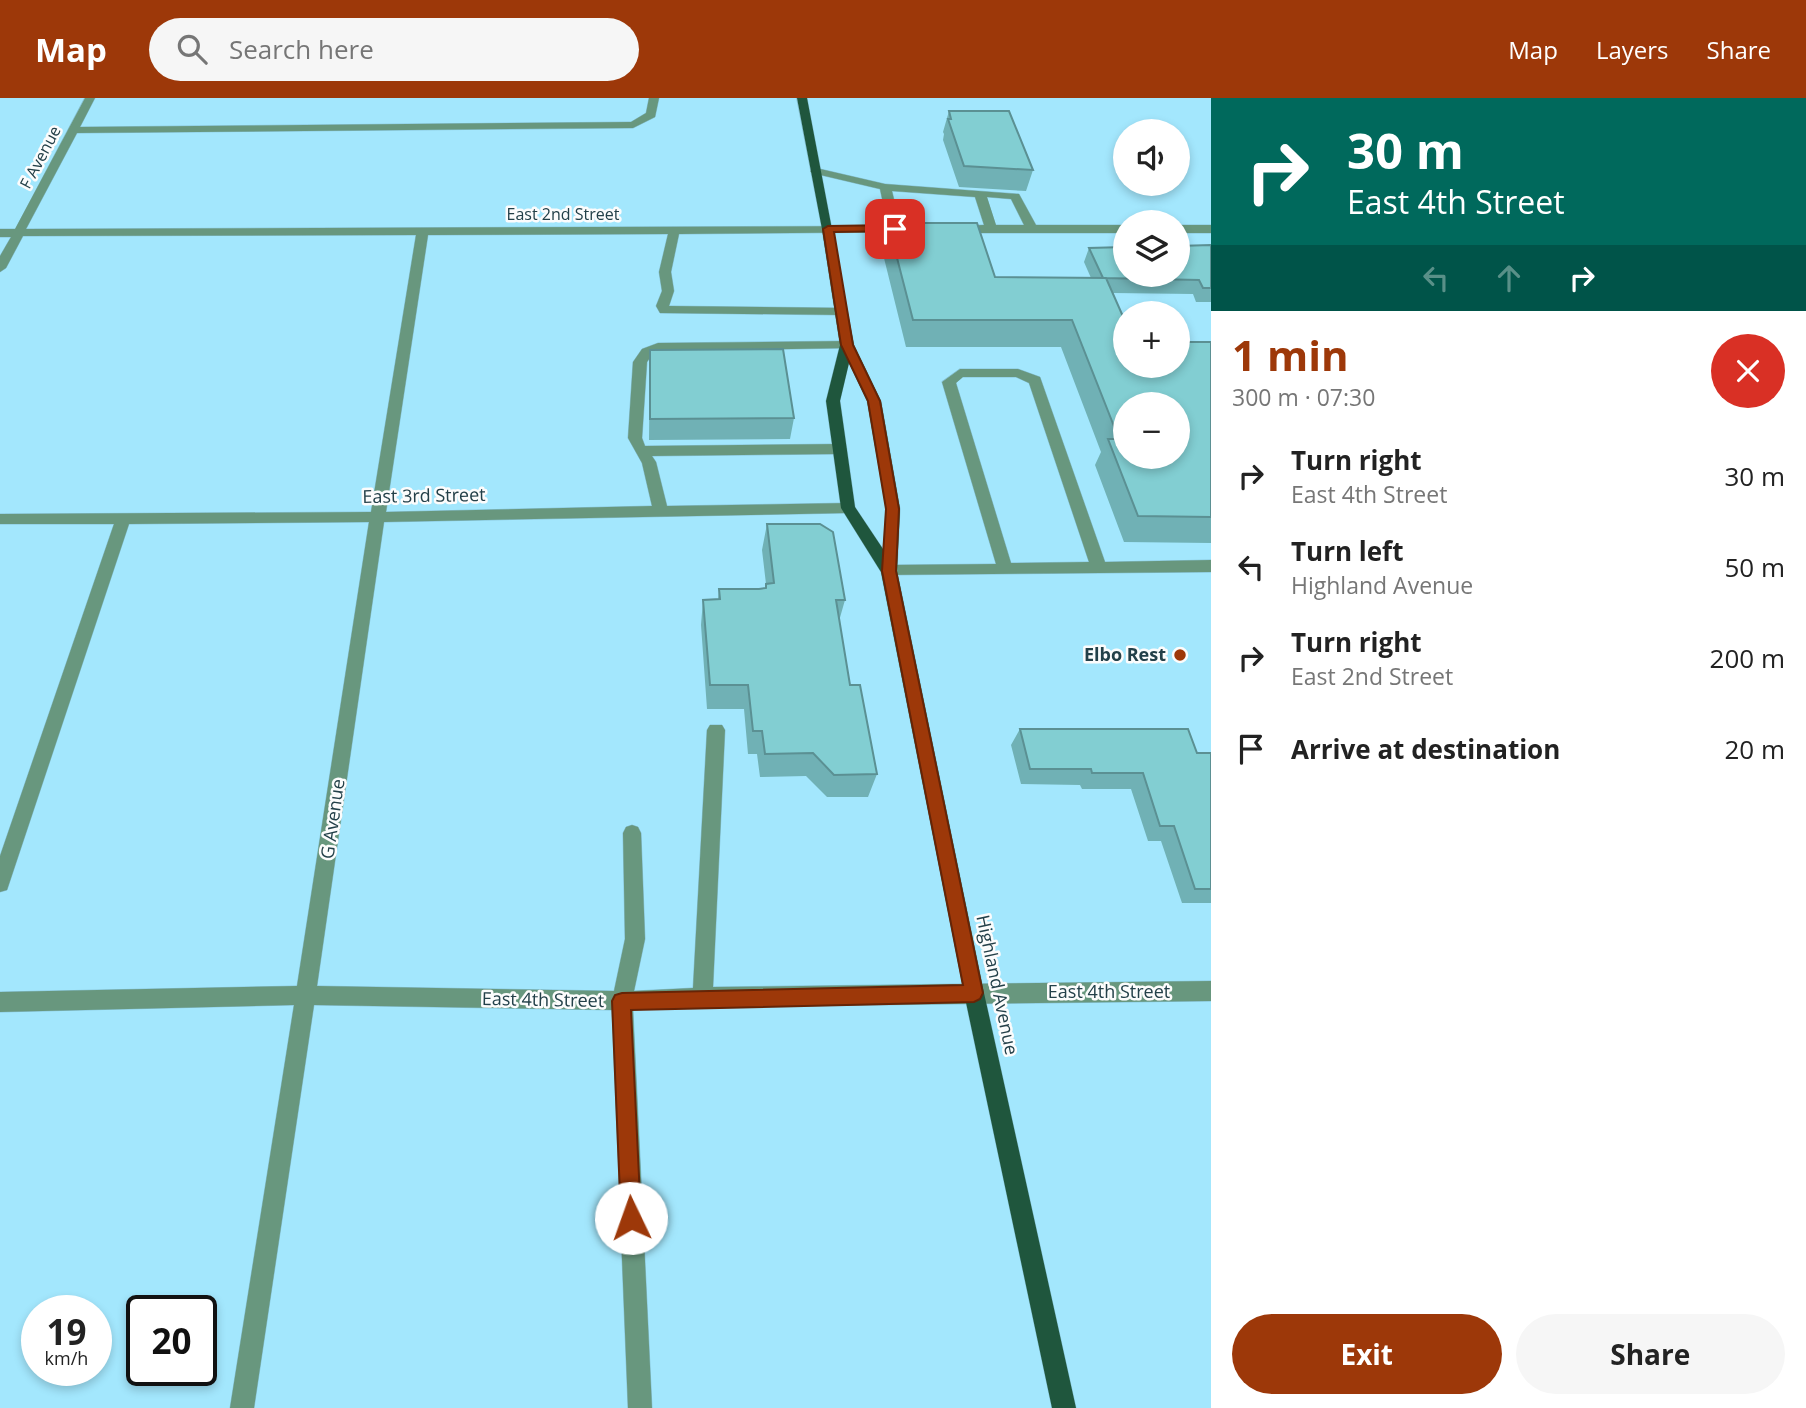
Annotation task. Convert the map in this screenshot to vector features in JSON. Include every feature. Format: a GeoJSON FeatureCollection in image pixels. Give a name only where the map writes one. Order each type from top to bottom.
{"type":"FeatureCollection","features":[{"type":"Feature","properties":{"kind":"main road","name":"Highland Avenue"},"geometry":{"type":"LineString","coordinates":[[802,98],[847,345],[874,401],[893,509],[889,571],[974,993],[1064,1408]]}},
{"type":"Feature","properties":{"kind":"main road","name":"Highland Avenue"},"geometry":{"type":"LineString","coordinates":[[847,345],[834,401],[848,508],[889,571]]}},
{"type":"Feature","properties":{"kind":"street","name":"F Avenue"},"geometry":{"type":"LineString","coordinates":[[0,268],[90,98]]}},
{"type":"Feature","properties":{"kind":"street"},"geometry":{"type":"LineString","coordinates":[[72,130],[633,125],[651,115],[654,98]]}},
{"type":"Feature","properties":{"kind":"street"},"geometry":{"type":"LineString","coordinates":[[816,171],[845,174],[864,184],[884,187],[1015,196],[1032,229]]}},
{"type":"Feature","properties":{"kind":"street"},"geometry":{"type":"LineString","coordinates":[[884,187],[895,229]]}},
{"type":"Feature","properties":{"kind":"street"},"geometry":{"type":"LineString","coordinates":[[980,195],[991,229]]}},
{"type":"Feature","properties":{"kind":"street"},"geometry":{"type":"LineString","coordinates":[[674,229],[671,255],[665,272],[668,291],[662,306],[666,310],[842,311]]}},
{"type":"Feature","properties":{"kind":"street","name":"East 2nd Street"},"geometry":{"type":"LineString","coordinates":[[0,233],[922,229]]}},
{"type":"Feature","properties":{"kind":"street"},"geometry":{"type":"LineString","coordinates":[[936,229],[1113,229]]}},
{"type":"Feature","properties":{"kind":"street"},"geometry":{"type":"LineString","coordinates":[[1190,229],[1211,229]]}},
{"type":"Feature","properties":{"kind":"street","name":"G Avenue"},"geometry":{"type":"LineString","coordinates":[[242,1408],[308,995],[376,517],[423,230]]}},
{"type":"Feature","properties":{"kind":"street"},"geometry":{"type":"LineString","coordinates":[[660,510],[649,462],[640,451],[635,438],[640,362],[647,352],[658,347],[847,345]]}},
{"type":"Feature","properties":{"kind":"street"},"geometry":{"type":"LineString","coordinates":[[1005,569],[949,383],[960,373],[1018,373],[1035,380],[1099,568]]}},
{"type":"Feature","properties":{"kind":"street"},"geometry":{"type":"LineString","coordinates":[[640,451],[840,449]]}},
{"type":"Feature","properties":{"kind":"street","name":"East 3rd Street"},"geometry":{"type":"LineString","coordinates":[[0,519],[376,517],[848,508]]}},
{"type":"Feature","properties":{"kind":"street"},"geometry":{"type":"LineString","coordinates":[[0,884],[123,519]]}},
{"type":"Feature","properties":{"kind":"street"},"geometry":{"type":"LineString","coordinates":[[889,571],[1211,566]]}},
{"type":"Feature","properties":{"kind":"street"},"geometry":{"type":"LineString","coordinates":[[703,998],[716,730]]}},
{"type":"Feature","properties":{"kind":"street"},"geometry":{"type":"LineString","coordinates":[[632,833],[635,939],[622,1001],[640,1408]]}},
{"type":"Feature","properties":{"kind":"street","name":"East 4th Street"},"geometry":{"type":"LineString","coordinates":[[0,1002],[308,995],[622,1001],[1211,991]]}},
{"type":"Feature","properties":{"kind":"building"},"geometry":{"type":"Polygon","coordinates":[[[949,111],[1009,111],[1033,170],[964,166],[948,119],[951,119],[949,111]]]}},
{"type":"Feature","properties":{"kind":"building"},"geometry":{"type":"Polygon","coordinates":[[[888,223],[977,223],[995,277],[1106,278],[1116,301],[1113,301],[1113,378],[1190,378],[1190,342],[1211,342],[1211,517],[1138,516],[1120,469],[1190,469],[1190,392],[1113,392],[1113,424],[1072,320],[913,320],[888,223]]]}},
{"type":"Feature","properties":{"kind":"building"},"geometry":{"type":"Polygon","coordinates":[[[1211,245],[1211,288],[1203,288],[1199,280],[1190,280],[1190,246],[1211,245]]]}},
{"type":"Feature","properties":{"kind":"building"},"geometry":{"type":"Polygon","coordinates":[[[1113,247],[1113,278],[1103,278],[1089,248],[1113,247]]]}},
{"type":"Feature","properties":{"kind":"building"},"geometry":{"type":"Polygon","coordinates":[[[783,349],[794,418],[650,419],[650,350],[783,349]]]}},
{"type":"Feature","properties":{"kind":"building"},"geometry":{"type":"Polygon","coordinates":[[[1108,439],[1113,439],[1113,452],[1108,439]]]}},
{"type":"Feature","properties":{"kind":"building"},"geometry":{"type":"Polygon","coordinates":[[[767,524],[820,524],[833,532],[845,600],[836,600],[850,685],[860,685],[877,774],[834,775],[813,753],[765,754],[762,731],[753,731],[748,685],[710,685],[703,600],[720,599],[719,589],[759,589],[774,583],[767,524]]]}},
{"type":"Feature","properties":{"kind":"building"},"geometry":{"type":"Polygon","coordinates":[[[1020,729],[1188,729],[1197,753],[1211,753],[1211,889],[1195,889],[1174,826],[1160,826],[1143,773],[1092,773],[1091,769],[1030,769],[1020,729]]]}},
{"type":"Feature","properties":{"kind":"place","name":"Elbo Rest"},"geometry":{"type":"Point","coordinates":[1180,655]}},
{"type":"Feature","properties":{"kind":"route"},"geometry":{"type":"LineString","coordinates":[[631,1218],[622,1001],[974,993],[889,571],[893,509],[874,401],[847,345],[828,229],[895,229]]}}]}
